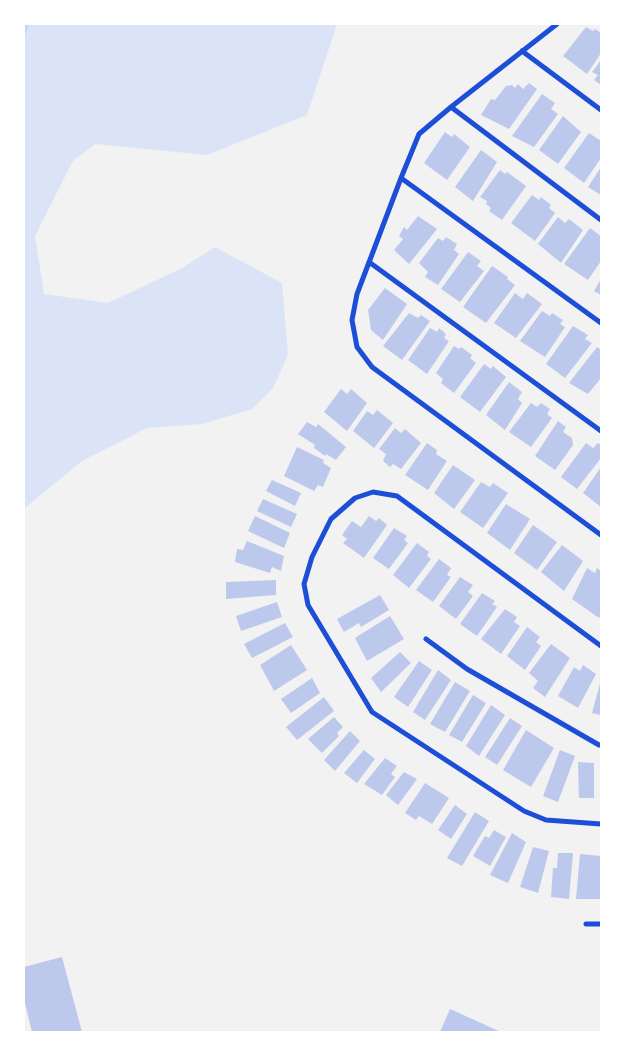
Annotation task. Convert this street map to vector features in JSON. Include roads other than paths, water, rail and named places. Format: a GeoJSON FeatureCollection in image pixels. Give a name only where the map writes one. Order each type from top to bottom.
{"type":"FeatureCollection","features":[{"type":"Feature","properties":{"kind":"street"},"geometry":{"type":"LineString","coordinates":[[557,24],[419,134],[357,294],[352,320],[357,347],[372,367],[601,535]]}},
{"type":"Feature","properties":{"kind":"street"},"geometry":{"type":"LineString","coordinates":[[522,51],[601,110]]}},
{"type":"Feature","properties":{"kind":"street"},"geometry":{"type":"LineString","coordinates":[[451,107],[601,220]]}},
{"type":"Feature","properties":{"kind":"street"},"geometry":{"type":"LineString","coordinates":[[401,178],[601,323]]}},
{"type":"Feature","properties":{"kind":"street"},"geometry":{"type":"LineString","coordinates":[[369,262],[601,431]]}},
{"type":"Feature","properties":{"kind":"street"},"geometry":{"type":"LineString","coordinates":[[601,646],[397,496],[372,492],[355,498],[331,519],[312,557],[304,584],[308,606],[372,712],[524,811],[546,820],[601,824]]}},
{"type":"Feature","properties":{"kind":"street"},"geometry":{"type":"LineString","coordinates":[[426,639],[468,670],[601,745]]}},
{"type":"Feature","properties":{"kind":"street"},"geometry":{"type":"LineString","coordinates":[[586,924],[601,924]]}},
{"type":"Feature","properties":{"kind":"waterway"},"geometry":{"type":"LineString","coordinates":[[24,32],[26,24]]}}]}
